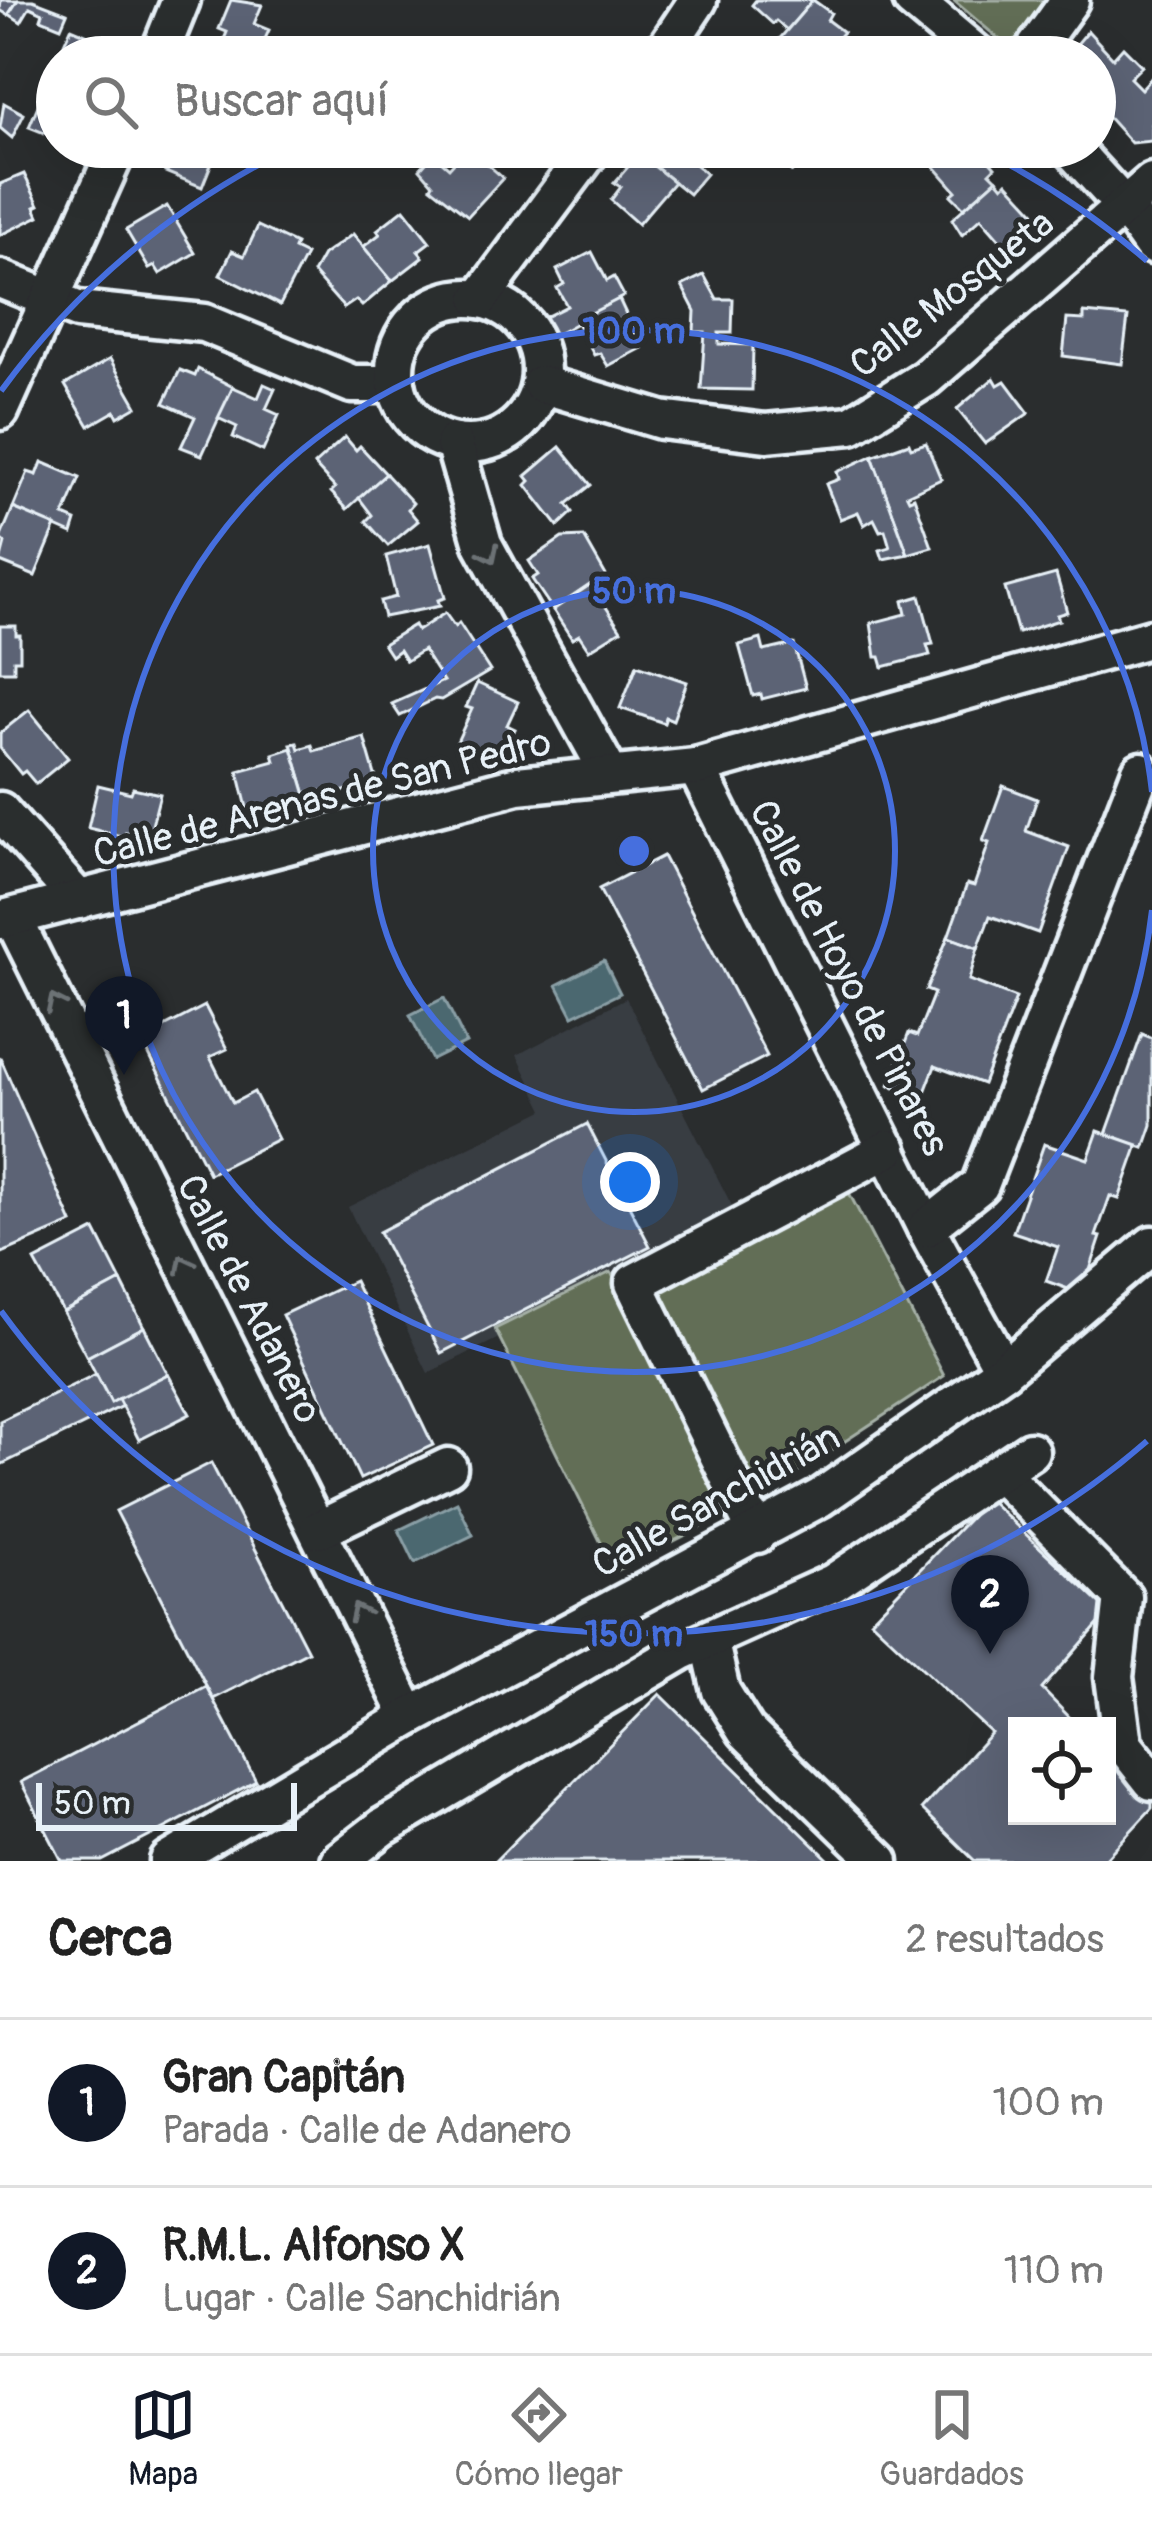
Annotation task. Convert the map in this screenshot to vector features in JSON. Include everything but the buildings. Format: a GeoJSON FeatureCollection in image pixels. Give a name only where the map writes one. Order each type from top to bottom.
{"type":"FeatureCollection","features":[{"type":"Feature","properties":{"kind":"street"},"geometry":{"type":"LineString","coordinates":[[166,36],[181,0]]}},
{"type":"Feature","properties":{"kind":"street"},"geometry":{"type":"LineString","coordinates":[[674,36],[698,0]]}},
{"type":"Feature","properties":{"kind":"street"},"geometry":{"type":"LineString","coordinates":[[912,0],[955,36]]}},
{"type":"Feature","properties":{"kind":"street"},"geometry":{"type":"LineString","coordinates":[[1044,36],[1070,0]]}},
{"type":"Feature","properties":{"kind":"street"},"geometry":{"type":"LineString","coordinates":[[0,411],[109,168]]}},
{"type":"Feature","properties":{"kind":"street"},"geometry":{"type":"LineString","coordinates":[[480,299],[577,168]]}},
{"type":"Feature","properties":{"kind":"street"},"geometry":{"type":"LineString","coordinates":[[1100,168],[1139,195],[1152,245]]}},
{"type":"Feature","properties":{"kind":"street","name":"Calle Mosqueta"},"geometry":{"type":"LineString","coordinates":[[541,384],[661,420],[766,434],[851,425],[926,378],[1139,195]]}},
{"type":"Feature","properties":{"kind":"street"},"geometry":{"type":"LineString","coordinates":[[0,279],[77,310],[204,323],[352,384],[396,384]]}},
{"type":"Feature","properties":{"kind":"street"},"geometry":{"type":"LineString","coordinates":[[457,299],[480,299],[502,306],[534,338],[541,384],[533,406],[500,437],[478,444],[454,443],[416,423],[403,405],[395,362],[415,321],[457,299]]}},
{"type":"Feature","properties":{"kind":"street"},"geometry":{"type":"LineString","coordinates":[[454,443],[484,544],[610,775]]}},
{"type":"Feature","properties":{"kind":"street","name":"Calle de Arenas de San Pedro"},"geometry":{"type":"LineString","coordinates":[[6,919],[518,785],[696,767],[1152,638]]}},
{"type":"Feature","properties":{"kind":"street","name":"Calle de Hoyo de Pinares"},"geometry":{"type":"LineString","coordinates":[[696,767],[926,1228],[1004,1370]]}},
{"type":"Feature","properties":{"kind":"street","name":"Calle de Hoyo de Pinares"},"geometry":{"type":"LineString","coordinates":[[926,1228],[980,1185],[1141,771]]}},
{"type":"Feature","properties":{"kind":"street"},"geometry":{"type":"LineString","coordinates":[[0,811],[79,900]]}},
{"type":"Feature","properties":{"kind":"street","name":"Calle de Adanero"},"geometry":{"type":"LineString","coordinates":[[6,919],[410,1717]]}},
{"type":"Feature","properties":{"kind":"street"},"geometry":{"type":"LineString","coordinates":[[758,1534],[634,1282],[888,1149]]}},
{"type":"Feature","properties":{"kind":"street","name":"Calle Sanchidrián"},"geometry":{"type":"LineString","coordinates":[[169,1861],[410,1717],[820,1498],[1004,1370],[1152,1245]]}},
{"type":"Feature","properties":{"kind":"street"},"geometry":{"type":"LineString","coordinates":[[339,1861],[403,1815],[709,1639],[833,1583],[1030,1451]]}},
{"type":"Feature","properties":{"kind":"street"},"geometry":{"type":"LineString","coordinates":[[318,1530],[448,1467]]}},
{"type":"Feature","properties":{"kind":"street"},"geometry":{"type":"LineString","coordinates":[[1000,1472],[1123,1598],[1114,1677],[1123,1744],[1152,1781]]}},
{"type":"Feature","properties":{"kind":"street"},"geometry":{"type":"LineString","coordinates":[[709,1639],[721,1690],[746,1731],[880,1861]]}},
{"type":"Feature","properties":{"kind":"shaded area"},"geometry":{"type":"Polygon","coordinates":[[[626,998],[734,1210],[611,1272],[731,1512],[615,1571],[499,1338],[428,1373],[348,1207],[544,1110],[517,1055],[626,998]]]}},
{"type":"Feature","properties":{"kind":"green space"},"geometry":{"type":"Polygon","coordinates":[[[953,0],[1049,0],[1024,36],[995,36],[953,0]]]}},
{"type":"Feature","properties":{"kind":"green space"},"geometry":{"type":"Polygon","coordinates":[[[846,1187],[944,1376],[754,1501],[652,1285],[846,1187]]]}},
{"type":"Feature","properties":{"kind":"green space"},"geometry":{"type":"Polygon","coordinates":[[[611,1272],[731,1512],[615,1571],[495,1329],[611,1272]]]}},
{"type":"Feature","properties":{"kind":"water"},"geometry":{"type":"Polygon","coordinates":[[[604,961],[620,993],[573,1016],[557,985],[604,961]]]}},
{"type":"Feature","properties":{"kind":"water"},"geometry":{"type":"Polygon","coordinates":[[[444,998],[466,1043],[432,1060],[410,1015],[444,998]]]}},
{"type":"Feature","properties":{"kind":"water"},"geometry":{"type":"Polygon","coordinates":[[[457,1502],[473,1535],[415,1563],[399,1530],[457,1502]]]}},
{"type":"Feature","properties":{"kind":"place","name":"Gran Capitán"},"geometry":{"type":"Point","coordinates":[124,1075]}},
{"type":"Feature","properties":{"kind":"place","name":"R.M.L. Alfonso X"},"geometry":{"type":"Point","coordinates":[990,1654]}}]}
